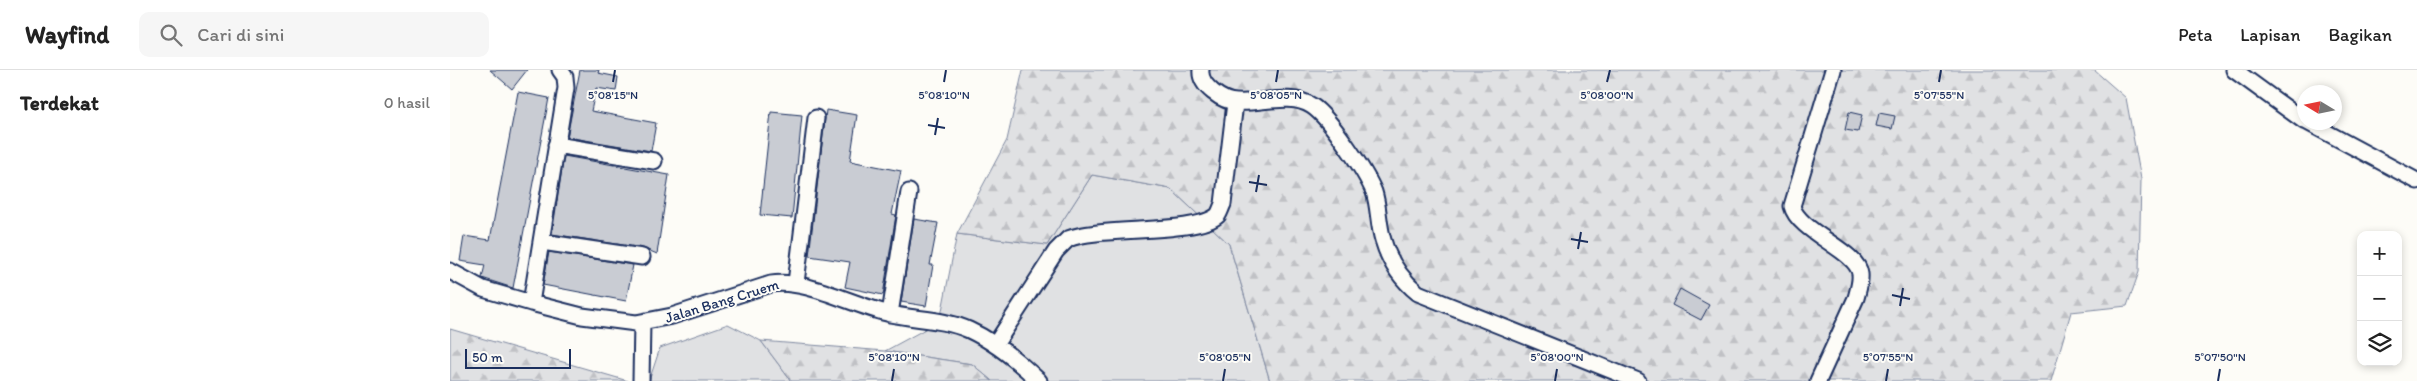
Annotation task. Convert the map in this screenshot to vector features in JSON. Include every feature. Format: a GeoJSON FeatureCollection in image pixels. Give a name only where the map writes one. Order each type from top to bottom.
{"type":"FeatureCollection","features":[{"type":"Feature","properties":{"kind":"street"},"geometry":{"type":"LineString","coordinates":[[531,303],[566,88],[560,70]]}},
{"type":"Feature","properties":{"kind":"street"},"geometry":{"type":"LineString","coordinates":[[1201,70],[1201,77],[1208,89],[1234,102],[1295,100],[1311,105],[1327,119],[1362,170],[1373,191],[1383,240],[1399,274],[1418,293],[1638,381]]}},
{"type":"Feature","properties":{"kind":"street"},"geometry":{"type":"LineString","coordinates":[[1818,381],[1856,298],[1860,283],[1860,272],[1852,260],[1806,225],[1794,213],[1792,206],[1833,70]]}},
{"type":"Feature","properties":{"kind":"street"},"geometry":{"type":"LineString","coordinates":[[2234,70],[2297,116]]}},
{"type":"Feature","properties":{"kind":"street"},"geometry":{"type":"LineString","coordinates":[[995,345],[1060,246],[1072,238],[1182,226],[1205,221],[1218,214],[1222,204],[1234,102]]}},
{"type":"Feature","properties":{"kind":"street"},"geometry":{"type":"LineString","coordinates":[[796,283],[816,118]]}},
{"type":"Feature","properties":{"kind":"street"},"geometry":{"type":"LineString","coordinates":[[2321,130],[2417,181]]}},
{"type":"Feature","properties":{"kind":"street"},"geometry":{"type":"LineString","coordinates":[[556,145],[654,161]]}},
{"type":"Feature","properties":{"kind":"street"},"geometry":{"type":"LineString","coordinates":[[890,314],[909,192]]}},
{"type":"Feature","properties":{"kind":"street"},"geometry":{"type":"LineString","coordinates":[[542,242],[642,257]]}},
{"type":"Feature","properties":{"kind":"street","name":"Jalan Bang Cruem"},"geometry":{"type":"LineString","coordinates":[[450,271],[483,289],[531,303],[582,316],[642,322],[672,316],[771,284],[796,283],[857,305],[890,314],[954,324],[995,345],[1039,381]]}},
{"type":"Feature","properties":{"kind":"street"},"geometry":{"type":"LineString","coordinates":[[641,381],[642,322]]}},
{"type":"Feature","properties":{"kind":"green space"},"geometry":{"type":"Polygon","coordinates":[[[1023,70],[2094,70],[2126,98],[2141,179],[2139,272],[2127,306],[2071,312],[2051,381],[1270,381],[1229,244],[1171,189],[1092,175],[1047,245],[957,234],[1007,140],[1023,70]]]}},
{"type":"Feature","properties":{"kind":"green space"},"geometry":{"type":"Polygon","coordinates":[[[1092,175],[1171,189],[1229,244],[1270,381],[992,381],[972,364],[885,351],[940,321],[957,234],[1047,245],[1092,175]]]}},
{"type":"Feature","properties":{"kind":"green space"},"geometry":{"type":"Polygon","coordinates":[[[728,324],[761,341],[791,381],[649,381],[660,348],[728,324]]]}},
{"type":"Feature","properties":{"kind":"green space"},"geometry":{"type":"Polygon","coordinates":[[[450,329],[628,381],[450,381],[450,329]]]}},
{"type":"Feature","properties":{"kind":"green space"},"geometry":{"type":"Polygon","coordinates":[[[761,341],[885,351],[972,364],[992,381],[791,381],[761,341]]]}},
{"type":"Feature","properties":{"kind":"building"},"geometry":{"type":"Polygon","coordinates":[[[490,70],[527,70],[512,89],[490,70]]]}},
{"type":"Feature","properties":{"kind":"building"},"geometry":{"type":"Polygon","coordinates":[[[580,70],[599,70],[598,73],[618,77],[616,91],[596,88],[591,111],[656,123],[651,151],[567,137],[580,70]]]}},
{"type":"Feature","properties":{"kind":"building"},"geometry":{"type":"Polygon","coordinates":[[[518,92],[549,98],[513,288],[482,278],[485,265],[460,261],[464,236],[490,240],[518,92]]]}},
{"type":"Feature","properties":{"kind":"building"},"geometry":{"type":"Polygon","coordinates":[[[826,110],[857,115],[850,161],[901,171],[892,214],[896,215],[883,295],[845,287],[850,262],[809,256],[826,110]]]}},
{"type":"Feature","properties":{"kind":"building"},"geometry":{"type":"Polygon","coordinates":[[[771,112],[802,115],[792,218],[760,215],[771,112]]]}},
{"type":"Feature","properties":{"kind":"building"},"geometry":{"type":"Polygon","coordinates":[[[1849,112],[1862,115],[1858,132],[1845,130],[1849,112]]]}},
{"type":"Feature","properties":{"kind":"building"},"geometry":{"type":"Polygon","coordinates":[[[1879,113],[1895,116],[1892,129],[1876,126],[1879,113]]]}},
{"type":"Feature","properties":{"kind":"building"},"geometry":{"type":"Polygon","coordinates":[[[564,156],[669,175],[657,254],[643,248],[552,234],[564,156]]]}},
{"type":"Feature","properties":{"kind":"building"},"geometry":{"type":"Polygon","coordinates":[[[914,219],[938,223],[930,265],[933,265],[926,306],[901,302],[914,219]]]}},
{"type":"Feature","properties":{"kind":"building"},"geometry":{"type":"Polygon","coordinates":[[[549,252],[633,265],[626,301],[543,285],[549,252]]]}},
{"type":"Feature","properties":{"kind":"building"},"geometry":{"type":"Polygon","coordinates":[[[1680,289],[1709,305],[1701,320],[1672,305],[1680,289]]]}}]}
